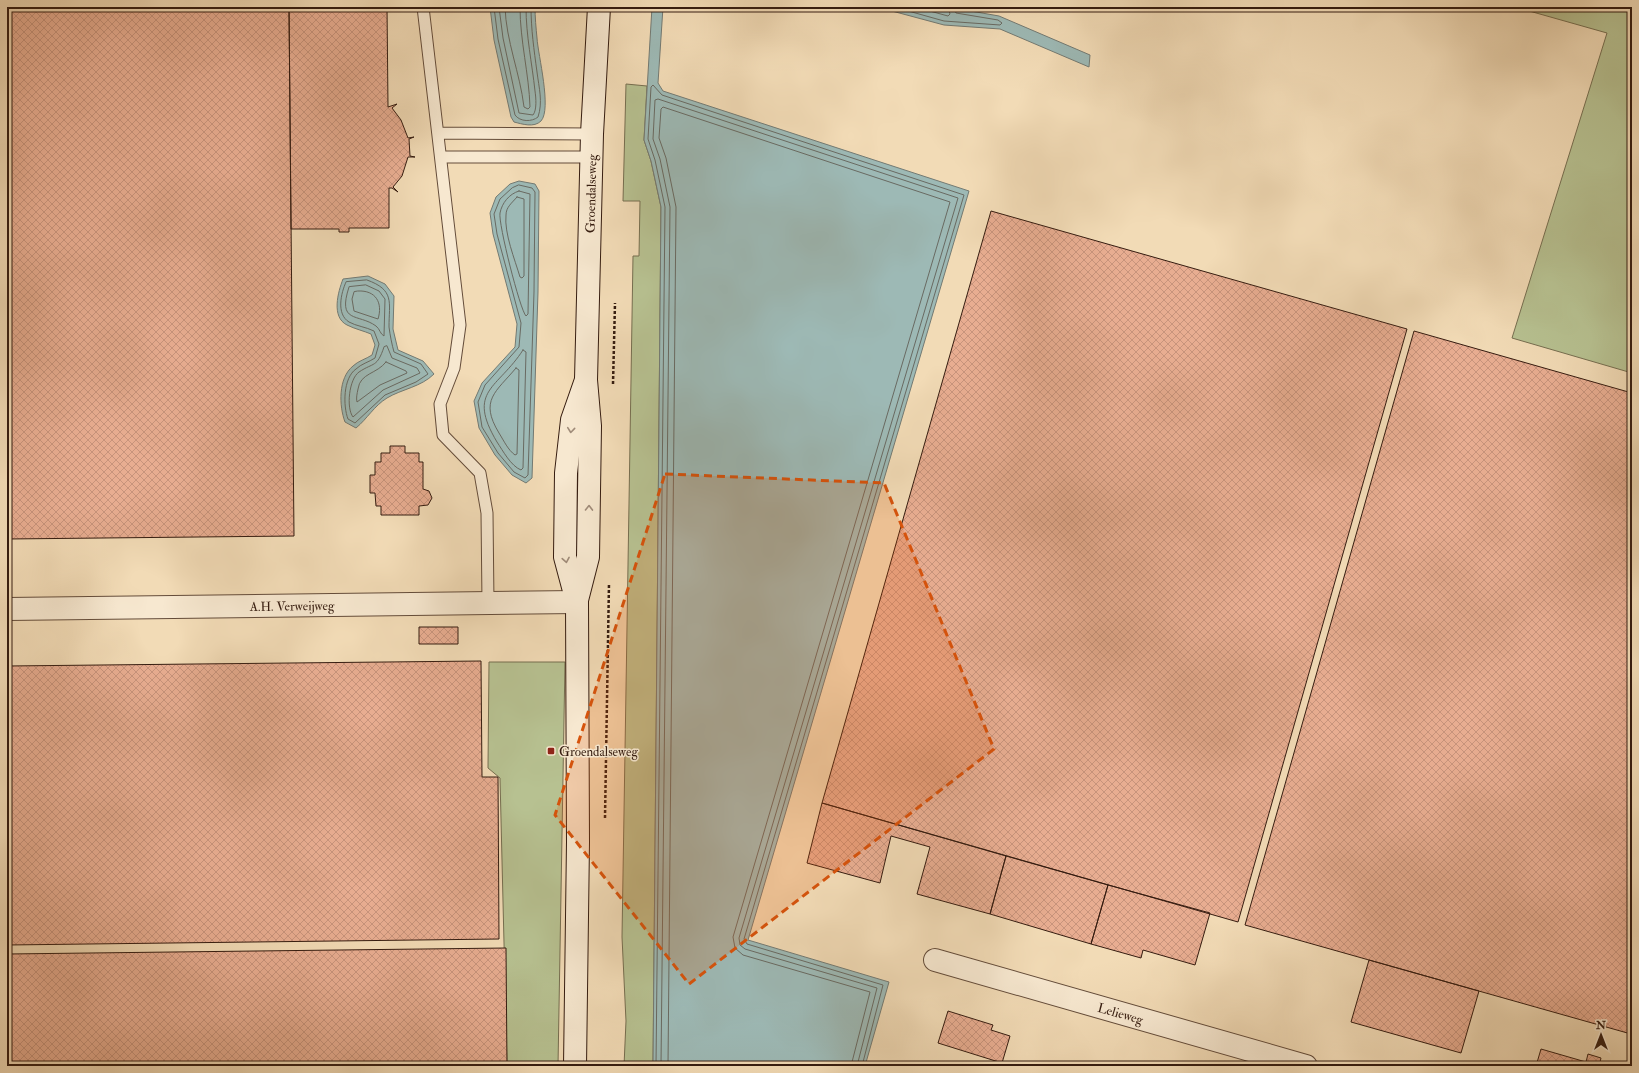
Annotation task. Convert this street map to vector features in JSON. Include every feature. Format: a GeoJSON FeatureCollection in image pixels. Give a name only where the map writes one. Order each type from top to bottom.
{"type":"FeatureCollection","features":[{"type":"Feature","properties":{"kind":"street","name":"Groendalseweg"},"geometry":{"type":"LineString","coordinates":[[575,1066],[578,842],[577,602],[565,557],[566,473],[572,420],[586,380],[591,157],[599,7]]}},
{"type":"Feature","properties":{"kind":"street","name":"A.H. Verweijweg"},"geometry":{"type":"LineString","coordinates":[[7,609],[577,602]]}},
{"type":"Feature","properties":{"kind":"street","name":"Lelieweg"},"geometry":{"type":"LineString","coordinates":[[935,960],[1306,1066]]}},
{"type":"Feature","properties":{"kind":"lane"},"geometry":{"type":"LineString","coordinates":[[423,7],[460,325],[454,368],[440,404],[443,435],[480,473],[487,513],[488,603]]}},
{"type":"Feature","properties":{"kind":"lane"},"geometry":{"type":"LineString","coordinates":[[438,133],[592,134]]}},
{"type":"Feature","properties":{"kind":"lane"},"geometry":{"type":"LineString","coordinates":[[441,157],[591,157]]}},
{"type":"Feature","properties":{"kind":"highlighted area"},"geometry":{"type":"Polygon","coordinates":[[[665,474],[884,483],[994,749],[689,984],[555,815],[665,474]]]}},
{"type":"Feature","properties":{"kind":"green space"},"geometry":{"type":"Polygon","coordinates":[[[1515,7],[1632,7],[1632,373],[1512,338],[1607,33],[1515,7]]]}},
{"type":"Feature","properties":{"kind":"green space"},"geometry":{"type":"Polygon","coordinates":[[[626,84],[647,86],[644,140],[651,161],[661,207],[653,1066],[624,1066],[626,1021],[622,937],[633,256],[639,256],[640,201],[623,201],[626,84]]]}},
{"type":"Feature","properties":{"kind":"green space"},"geometry":{"type":"Polygon","coordinates":[[[489,662],[565,662],[558,1066],[507,1066],[500,778],[488,768],[489,662]]]}},
{"type":"Feature","properties":{"kind":"water"},"geometry":{"type":"Polygon","coordinates":[[[490,7],[535,7],[537,38],[545,94],[544,115],[538,123],[531,125],[521,124],[514,122],[511,117],[494,40],[490,7]]]}},
{"type":"Feature","properties":{"kind":"water"},"geometry":{"type":"Polygon","coordinates":[[[652,7],[663,7],[658,83],[663,91],[969,191],[748,940],[889,982],[865,1066],[653,1066],[661,207],[651,161],[644,140],[652,7]]]}},
{"type":"Feature","properties":{"kind":"water"},"geometry":{"type":"Polygon","coordinates":[[[877,7],[948,7],[999,16],[1090,55],[1089,67],[1000,29],[944,25],[877,7]]]}},
{"type":"Feature","properties":{"kind":"water"},"geometry":{"type":"Polygon","coordinates":[[[519,181],[535,184],[539,191],[538,292],[532,478],[526,483],[512,475],[495,455],[479,428],[474,401],[482,383],[515,347],[517,324],[493,234],[490,213],[496,197],[510,184],[519,181]]]}},
{"type":"Feature","properties":{"kind":"water"},"geometry":{"type":"Polygon","coordinates":[[[368,276],[385,284],[394,296],[393,329],[398,350],[423,361],[434,374],[423,382],[387,398],[378,405],[356,428],[345,422],[341,400],[342,385],[348,371],[357,363],[372,355],[375,345],[371,334],[347,325],[342,321],[337,310],[337,304],[343,279],[368,276]]]}},
{"type":"Feature","properties":{"kind":"building"},"geometry":{"type":"Polygon","coordinates":[[[7,7],[289,7],[294,536],[7,539],[7,7]]]}},
{"type":"Feature","properties":{"kind":"building"},"geometry":{"type":"Polygon","coordinates":[[[289,7],[387,7],[388,107],[397,104],[392,108],[401,120],[408,138],[414,137],[409,139],[410,156],[415,157],[408,157],[402,176],[393,187],[398,192],[392,188],[389,188],[389,228],[349,228],[349,232],[339,232],[339,229],[291,229],[289,7]]]}},
{"type":"Feature","properties":{"kind":"building"},"geometry":{"type":"Polygon","coordinates":[[[991,211],[1407,329],[1238,922],[822,803],[991,211]]]}},
{"type":"Feature","properties":{"kind":"building"},"geometry":{"type":"Polygon","coordinates":[[[1414,331],[1632,393],[1631,1034],[1245,925],[1414,331]]]}},
{"type":"Feature","properties":{"kind":"building"},"geometry":{"type":"Polygon","coordinates":[[[390,446],[405,446],[405,453],[419,453],[419,462],[423,462],[423,489],[429,491],[432,498],[428,505],[419,506],[419,515],[381,515],[381,506],[376,506],[375,493],[370,493],[370,475],[375,475],[375,462],[381,462],[381,453],[390,453],[390,446]]]}},
{"type":"Feature","properties":{"kind":"building"},"geometry":{"type":"Polygon","coordinates":[[[419,627],[458,627],[458,644],[419,644],[419,627]]]}},
{"type":"Feature","properties":{"kind":"building"},"geometry":{"type":"Polygon","coordinates":[[[481,661],[482,777],[498,777],[499,939],[7,945],[7,666],[481,661]]]}},
{"type":"Feature","properties":{"kind":"building"},"geometry":{"type":"Polygon","coordinates":[[[822,803],[1006,856],[990,914],[917,894],[930,847],[891,836],[880,883],[807,863],[822,803]]]}},
{"type":"Feature","properties":{"kind":"building"},"geometry":{"type":"Polygon","coordinates":[[[1006,856],[1108,885],[1091,944],[990,914],[1006,856]]]}},
{"type":"Feature","properties":{"kind":"building"},"geometry":{"type":"Polygon","coordinates":[[[1108,885],[1210,913],[1195,965],[1143,950],[1141,958],[1091,944],[1108,885]]]}},
{"type":"Feature","properties":{"kind":"building"},"geometry":{"type":"Polygon","coordinates":[[[506,948],[507,1066],[7,1066],[7,954],[506,948]]]}},
{"type":"Feature","properties":{"kind":"building"},"geometry":{"type":"Polygon","coordinates":[[[1369,960],[1479,991],[1461,1053],[1351,1022],[1369,960]]]}},
{"type":"Feature","properties":{"kind":"building"},"geometry":{"type":"Polygon","coordinates":[[[948,1011],[993,1025],[991,1030],[1010,1036],[1002,1063],[938,1043],[948,1011]]]}},
{"type":"Feature","properties":{"kind":"building"},"geometry":{"type":"Polygon","coordinates":[[[1541,1049],[1586,1062],[1588,1054],[1601,1058],[1599,1066],[1536,1066],[1541,1049]]]}},
{"type":"Feature","properties":{"kind":"place","name":"Groendalseweg"},"geometry":{"type":"Point","coordinates":[551,751]}}]}
